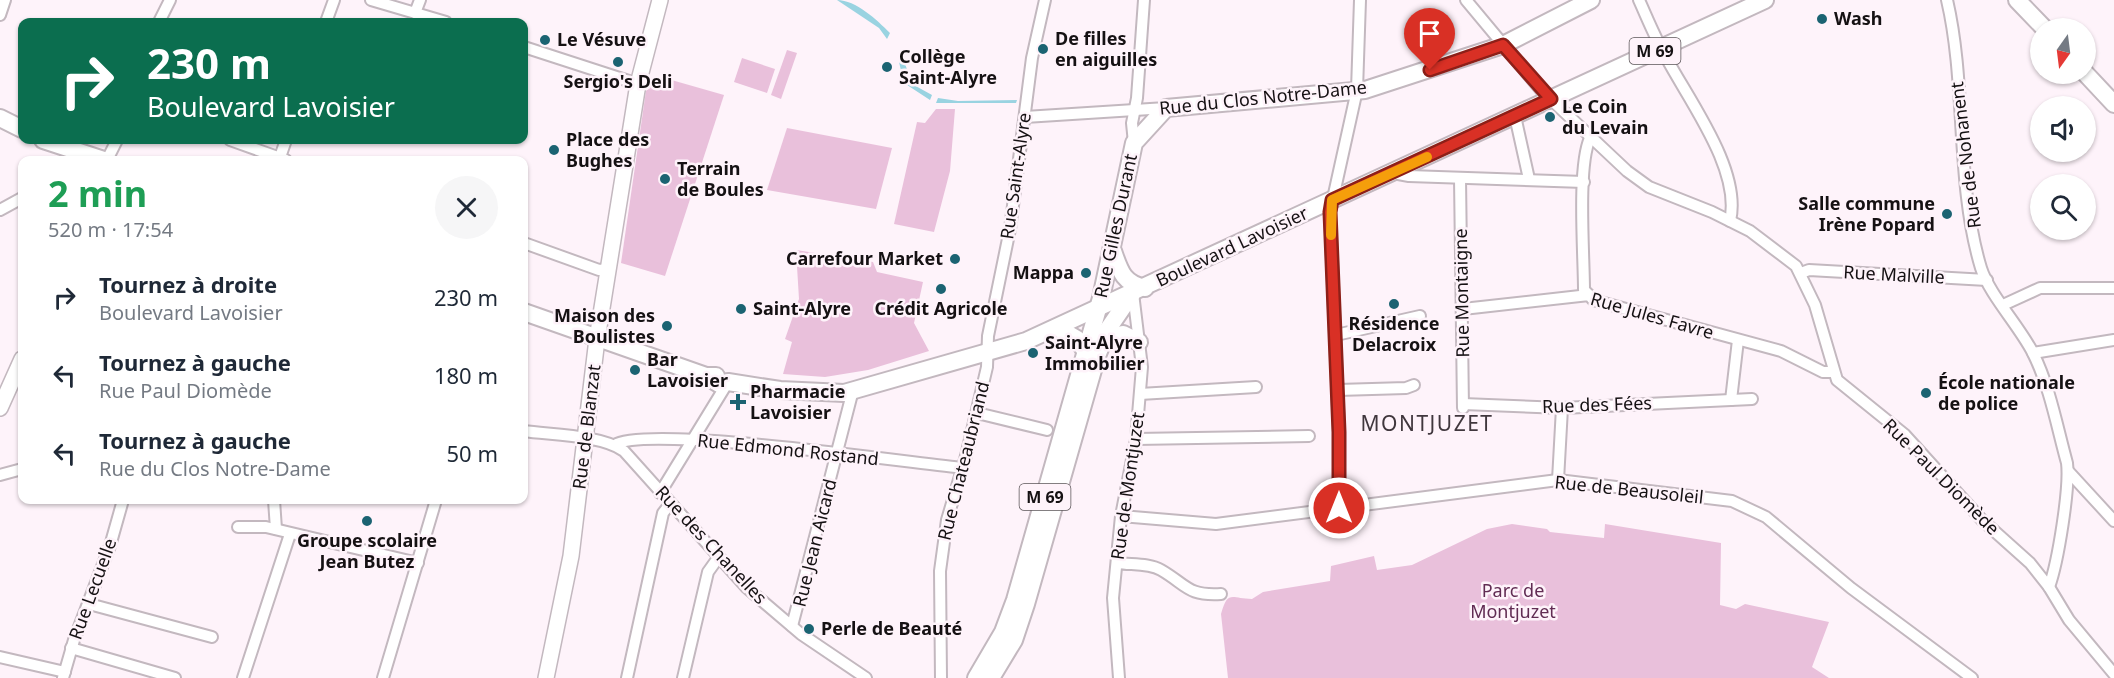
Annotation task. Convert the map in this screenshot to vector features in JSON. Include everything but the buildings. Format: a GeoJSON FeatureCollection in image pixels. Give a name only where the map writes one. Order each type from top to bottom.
{"type":"FeatureCollection","features":[{"type":"Feature","properties":{"kind":"main road","name":"Rue du Clos Notre-Dame"},"geometry":{"type":"LineString","coordinates":[[1166,108],[1357,90],[1503,45],[1591,0]]}},
{"type":"Feature","properties":{"kind":"main road","name":"Boulevard Lavoisier"},"geometry":{"type":"LineString","coordinates":[[528,313],[706,376],[722,377],[729,382],[780,390],[844,393],[988,352],[1058,328],[1765,0]]}},
{"type":"Feature","properties":{"kind":"main road"},"geometry":{"type":"LineString","coordinates":[[2017,0],[2034,18]]}},
{"type":"Feature","properties":{"kind":"main road"},"geometry":{"type":"LineString","coordinates":[[2095,84],[2114,104]]}},
{"type":"Feature","properties":{"kind":"main road","name":"Rue Gilles Durant"},"geometry":{"type":"LineString","coordinates":[[1098,309],[1113,250],[1134,143],[1166,108]]}},
{"type":"Feature","properties":{"kind":"main road"},"geometry":{"type":"LineString","coordinates":[[0,118],[18,129]]}},
{"type":"Feature","properties":{"kind":"main road"},"geometry":{"type":"LineString","coordinates":[[0,126],[18,131]]}},
{"type":"Feature","properties":{"kind":"main road"},"geometry":{"type":"LineString","coordinates":[[50,144],[71,155]]}},
{"type":"Feature","properties":{"kind":"main road"},"geometry":{"type":"LineString","coordinates":[[1113,250],[1122,277],[1139,291]]}},
{"type":"Feature","properties":{"kind":"main road","name":"M 69"},"geometry":{"type":"LineString","coordinates":[[991,678],[1014,640],[1026,604],[1103,339],[1139,291]]}},
{"type":"Feature","properties":{"kind":"main road","name":"M 69"},"geometry":{"type":"LineString","coordinates":[[976,678],[1003,632],[1015,600],[1098,309]]}},
{"type":"Feature","properties":{"kind":"main road"},"geometry":{"type":"LineString","coordinates":[[1058,328],[1077,339],[1086,352]]}},
{"type":"Feature","properties":{"kind":"main road"},"geometry":{"type":"LineString","coordinates":[[1103,339],[1123,334],[1139,342]]}},
{"type":"Feature","properties":{"kind":"street"},"geometry":{"type":"LineString","coordinates":[[0,15],[5,0]]}},
{"type":"Feature","properties":{"kind":"street"},"geometry":{"type":"LineString","coordinates":[[161,18],[170,0]]}},
{"type":"Feature","properties":{"kind":"street"},"geometry":{"type":"LineString","coordinates":[[327,18],[334,0]]}},
{"type":"Feature","properties":{"kind":"street"},"geometry":{"type":"LineString","coordinates":[[370,0],[432,18]]}},
{"type":"Feature","properties":{"kind":"street"},"geometry":{"type":"LineString","coordinates":[[415,13],[420,0]]}},
{"type":"Feature","properties":{"kind":"street","name":"Rue de Blanzat"},"geometry":{"type":"LineString","coordinates":[[546,678],[568,572],[597,339],[638,84],[660,0]]}},
{"type":"Feature","properties":{"kind":"street","name":"Rue Saint-Alyre"},"geometry":{"type":"LineString","coordinates":[[988,352],[996,289],[1010,230],[1032,58],[1045,0]]}},
{"type":"Feature","properties":{"kind":"street","name":"Rue Gilles Durant"},"geometry":{"type":"LineString","coordinates":[[1134,143],[1133,110],[1137,98],[1144,0]]}},
{"type":"Feature","properties":{"kind":"street"},"geometry":{"type":"LineString","coordinates":[[1339,508],[1338,390],[1330,212],[1357,90],[1360,0]]}},
{"type":"Feature","properties":{"kind":"street","name":"Rue Paul Diomède"},"geometry":{"type":"LineString","coordinates":[[1466,0],[1551,99],[1590,138],[1649,187],[1730,220],[1765,241],[1800,273],[1815,305],[1833,372],[1843,387],[1905,435],[1982,520],[2030,563],[2049,586]]}},
{"type":"Feature","properties":{"kind":"street"},"geometry":{"type":"LineString","coordinates":[[1640,0],[1661,48],[1724,160],[1732,211],[1730,220]]}},
{"type":"Feature","properties":{"kind":"street","name":"Rue de Nohanent"},"geometry":{"type":"LineString","coordinates":[[1947,0],[1953,28],[1960,131],[1968,200],[1981,269],[2033,353],[2047,392],[2068,471],[2055,569],[2049,586]]}},
{"type":"Feature","properties":{"kind":"street"},"geometry":{"type":"LineString","coordinates":[[528,48],[638,84]]}},
{"type":"Feature","properties":{"kind":"street","name":"Rue du Clos Notre-Dame"},"geometry":{"type":"LineString","coordinates":[[1025,117],[1166,108]]}},
{"type":"Feature","properties":{"kind":"street"},"geometry":{"type":"LineString","coordinates":[[1515,116],[1529,179]]}},
{"type":"Feature","properties":{"kind":"street"},"geometry":{"type":"LineString","coordinates":[[1589,296],[1584,290],[1584,182],[1587,145],[1590,138]]}},
{"type":"Feature","properties":{"kind":"street"},"geometry":{"type":"LineString","coordinates":[[240,144],[272,156]]}},
{"type":"Feature","properties":{"kind":"street"},"geometry":{"type":"LineString","coordinates":[[1392,172],[1408,176],[1584,182]]}},
{"type":"Feature","properties":{"kind":"street","name":"Rue Montaigne"},"geometry":{"type":"LineString","coordinates":[[1460,178],[1463,406]]}},
{"type":"Feature","properties":{"kind":"street"},"geometry":{"type":"LineString","coordinates":[[0,210],[18,200]]}},
{"type":"Feature","properties":{"kind":"street"},"geometry":{"type":"LineString","coordinates":[[528,244],[599,270],[608,269]]}},
{"type":"Feature","properties":{"kind":"street","name":"Rue Malville"},"geometry":{"type":"LineString","coordinates":[[1800,273],[1809,270],[1987,280]]}},
{"type":"Feature","properties":{"kind":"street"},"geometry":{"type":"LineString","coordinates":[[2003,304],[2040,288],[2114,288]]}},
{"type":"Feature","properties":{"kind":"street","name":"Rue de Montjuzet"},"geometry":{"type":"LineString","coordinates":[[1119,678],[1113,598],[1121,516],[1136,439],[1140,394],[1142,367],[1139,342],[1139,291]]}},
{"type":"Feature","properties":{"kind":"street","name":"Rue Jules Favre"},"geometry":{"type":"LineString","coordinates":[[1463,309],[1589,296],[1593,300],[1781,351],[1823,372],[1833,372]]}},
{"type":"Feature","properties":{"kind":"street"},"geometry":{"type":"LineString","coordinates":[[1336,335],[1420,316]]}},
{"type":"Feature","properties":{"kind":"street"},"geometry":{"type":"LineString","coordinates":[[1731,400],[1738,340]]}},
{"type":"Feature","properties":{"kind":"street"},"geometry":{"type":"LineString","coordinates":[[2033,353],[2114,340]]}},
{"type":"Feature","properties":{"kind":"street","name":"Rue Chateaubriand"},"geometry":{"type":"LineString","coordinates":[[941,678],[940,571],[947,520],[977,413],[988,352]]}},
{"type":"Feature","properties":{"kind":"street"},"geometry":{"type":"LineString","coordinates":[[0,408],[18,368]]}},
{"type":"Feature","properties":{"kind":"street"},"geometry":{"type":"LineString","coordinates":[[660,493],[729,382]]}},
{"type":"Feature","properties":{"kind":"street"},"geometry":{"type":"LineString","coordinates":[[1338,390],[1406,388],[1414,385]]}},
{"type":"Feature","properties":{"kind":"street"},"geometry":{"type":"LineString","coordinates":[[1140,394],[1256,387]]}},
{"type":"Feature","properties":{"kind":"street","name":"Rue Jean Aicard"},"geometry":{"type":"LineString","coordinates":[[792,626],[853,390]]}},
{"type":"Feature","properties":{"kind":"street","name":"Rue des Fées"},"geometry":{"type":"LineString","coordinates":[[1463,406],[1562,408],[1752,399]]}},
{"type":"Feature","properties":{"kind":"street"},"geometry":{"type":"LineString","coordinates":[[1558,480],[1562,408]]}},
{"type":"Feature","properties":{"kind":"street"},"geometry":{"type":"LineString","coordinates":[[977,413],[1047,430]]}},
{"type":"Feature","properties":{"kind":"street"},"geometry":{"type":"LineString","coordinates":[[528,431],[615,445]]}},
{"type":"Feature","properties":{"kind":"street"},"geometry":{"type":"LineString","coordinates":[[1136,439],[1309,436]]}},
{"type":"Feature","properties":{"kind":"street","name":"Rue Edmond Rostand"},"geometry":{"type":"LineString","coordinates":[[615,445],[627,439],[694,440],[963,468]]}},
{"type":"Feature","properties":{"kind":"street","name":"Rue des Chanelles"},"geometry":{"type":"LineString","coordinates":[[615,445],[624,451],[747,588],[792,626],[866,678]]}},
{"type":"Feature","properties":{"kind":"street"},"geometry":{"type":"LineString","coordinates":[[0,475],[18,469]]}},
{"type":"Feature","properties":{"kind":"street"},"geometry":{"type":"LineString","coordinates":[[2068,471],[2114,521]]}},
{"type":"Feature","properties":{"kind":"street","name":"Rue de Beausoleil"},"geometry":{"type":"LineString","coordinates":[[1121,516],[1216,524],[1558,480],[1722,500],[1751,508],[1766,517],[1869,601],[1972,678]]}},
{"type":"Feature","properties":{"kind":"street","name":"Rue Lecuelle"},"geometry":{"type":"LineString","coordinates":[[64,675],[122,504]]}},
{"type":"Feature","properties":{"kind":"street"},"geometry":{"type":"LineString","coordinates":[[274,504],[276,529]]}},
{"type":"Feature","properties":{"kind":"street"},"geometry":{"type":"LineString","coordinates":[[383,678],[435,504]]}},
{"type":"Feature","properties":{"kind":"street"},"geometry":{"type":"LineString","coordinates":[[627,678],[663,513],[670,504]]}},
{"type":"Feature","properties":{"kind":"street"},"geometry":{"type":"LineString","coordinates":[[238,527],[276,529],[417,563]]}},
{"type":"Feature","properties":{"kind":"street"},"geometry":{"type":"LineString","coordinates":[[243,678],[291,534]]}},
{"type":"Feature","properties":{"kind":"street"},"geometry":{"type":"LineString","coordinates":[[683,678],[708,572],[718,558]]}},
{"type":"Feature","properties":{"kind":"street"},"geometry":{"type":"LineString","coordinates":[[1118,563],[1161,570],[1172,580],[1197,593],[1221,594]]}},
{"type":"Feature","properties":{"kind":"street"},"geometry":{"type":"LineString","coordinates":[[2049,586],[2069,620],[2114,674]]}},
{"type":"Feature","properties":{"kind":"street"},"geometry":{"type":"LineString","coordinates":[[88,604],[212,637]]}},
{"type":"Feature","properties":{"kind":"street"},"geometry":{"type":"LineString","coordinates":[[72,648],[175,678]]}},
{"type":"Feature","properties":{"kind":"street"},"geometry":{"type":"LineString","coordinates":[[0,657],[64,675]]}},
{"type":"Feature","properties":{"kind":"green space"},"geometry":{"type":"Polygon","coordinates":[[[787,50],[797,53],[781,99],[771,95],[787,50]]]}},
{"type":"Feature","properties":{"kind":"green space"},"geometry":{"type":"Polygon","coordinates":[[[742,58],[775,69],[767,93],[734,82],[742,58]]]}},
{"type":"Feature","properties":{"kind":"green space","name":"Terrain de Boules"},"geometry":{"type":"Polygon","coordinates":[[[661,77],[724,95],[665,276],[621,263],[646,91],[661,77]]]}},
{"type":"Feature","properties":{"kind":"green space"},"geometry":{"type":"Polygon","coordinates":[[[936,109],[955,109],[950,171],[934,232],[894,224],[917,122],[925,123],[936,109]]]}},
{"type":"Feature","properties":{"kind":"green space"},"geometry":{"type":"Polygon","coordinates":[[[787,128],[892,148],[876,209],[767,190],[787,128]]]}},
{"type":"Feature","properties":{"kind":"green space"},"geometry":{"type":"Polygon","coordinates":[[[796,250],[873,262],[877,272],[923,282],[914,323],[929,351],[868,370],[825,377],[783,374],[792,342],[785,339],[799,299],[796,250]]]}},
{"type":"Feature","properties":{"kind":"green space","name":"Parc de Montjuzet"},"geometry":{"type":"Polygon","coordinates":[[[1512,524],[1547,529],[1550,532],[1604,538],[1605,524],[1721,543],[1720,605],[1736,609],[1745,604],[1829,622],[1812,667],[1829,678],[1228,678],[1221,614],[1228,598],[1252,599],[1263,592],[1330,581],[1331,566],[1374,556],[1377,570],[1412,565],[1487,529],[1512,524]]]}},
{"type":"Feature","properties":{"kind":"water"},"geometry":{"type":"Polygon","coordinates":[[[837,0],[851,3],[873,17],[890,33],[887,39],[879,28],[837,0]]]}},
{"type":"Feature","properties":{"kind":"water"},"geometry":{"type":"Polygon","coordinates":[[[902,55],[912,84],[932,95],[930,100],[904,83],[899,62],[902,55]]]}},
{"type":"Feature","properties":{"kind":"water"},"geometry":{"type":"Polygon","coordinates":[[[938,98],[958,101],[1017,100],[1016,103],[936,103],[938,98]]]}},
{"type":"Feature","properties":{"kind":"slow traffic"},"geometry":{"type":"LineString","coordinates":[[1331,235],[1332,200],[1427,157]]}},
{"type":"Feature","properties":{"kind":"place","name":"Wash"},"geometry":{"type":"Point","coordinates":[1822,19]}},
{"type":"Feature","properties":{"kind":"place","name":"Le Vésuve"},"geometry":{"type":"Point","coordinates":[545,40]}},
{"type":"Feature","properties":{"kind":"place","name":"De filles en aiguilles"},"geometry":{"type":"Point","coordinates":[1043,49]}},
{"type":"Feature","properties":{"kind":"place","name":"Sergio's Deli"},"geometry":{"type":"Point","coordinates":[618,62]}},
{"type":"Feature","properties":{"kind":"place","name":"Collège Saint-Alyre"},"geometry":{"type":"Point","coordinates":[887,67]}},
{"type":"Feature","properties":{"kind":"place","name":"Le Coin du Levain"},"geometry":{"type":"Point","coordinates":[1550,117]}},
{"type":"Feature","properties":{"kind":"place","name":"Place des Bughes"},"geometry":{"type":"Point","coordinates":[554,150]}},
{"type":"Feature","properties":{"kind":"place","name":"Terrain de Boules"},"geometry":{"type":"Point","coordinates":[665,179]}},
{"type":"Feature","properties":{"kind":"place","name":"Salle commune Irène Popard"},"geometry":{"type":"Point","coordinates":[1947,214]}},
{"type":"Feature","properties":{"kind":"place","name":"Carrefour Market"},"geometry":{"type":"Point","coordinates":[955,259]}},
{"type":"Feature","properties":{"kind":"place","name":"Mappa"},"geometry":{"type":"Point","coordinates":[1086,273]}},
{"type":"Feature","properties":{"kind":"place","name":"Crédit Agricole"},"geometry":{"type":"Point","coordinates":[941,289]}},
{"type":"Feature","properties":{"kind":"place","name":"Résidence Delacroix"},"geometry":{"type":"Point","coordinates":[1394,304]}},
{"type":"Feature","properties":{"kind":"place","name":"Saint-Alyre"},"geometry":{"type":"Point","coordinates":[741,309]}},
{"type":"Feature","properties":{"kind":"place","name":"Maison des Boulistes"},"geometry":{"type":"Point","coordinates":[667,326]}},
{"type":"Feature","properties":{"kind":"place","name":"Saint-Alyre Immobilier"},"geometry":{"type":"Point","coordinates":[1033,353]}},
{"type":"Feature","properties":{"kind":"place","name":"Bar Lavoisier"},"geometry":{"type":"Point","coordinates":[635,370]}},
{"type":"Feature","properties":{"kind":"place","name":"École nationale de police"},"geometry":{"type":"Point","coordinates":[1926,393]}},
{"type":"Feature","properties":{"kind":"place","name":"Pharmacie Lavoisier"},"geometry":{"type":"Point","coordinates":[738,402]}},
{"type":"Feature","properties":{"kind":"place","name":"Groupe scolaire Jean Butez"},"geometry":{"type":"Point","coordinates":[367,521]}},
{"type":"Feature","properties":{"kind":"place","name":"Perle de Beauté"},"geometry":{"type":"Point","coordinates":[809,629]}},
{"type":"Feature","properties":{"kind":"district","name":"MONTJUZET"},"geometry":{"type":"Point","coordinates":[1427,424]}},
{"type":"Feature","properties":{"kind":"route"},"geometry":{"type":"LineString","coordinates":[[1339,508],[1339,432],[1330,212],[1332,200],[1551,99],[1503,45],[1430,70]]}}]}
